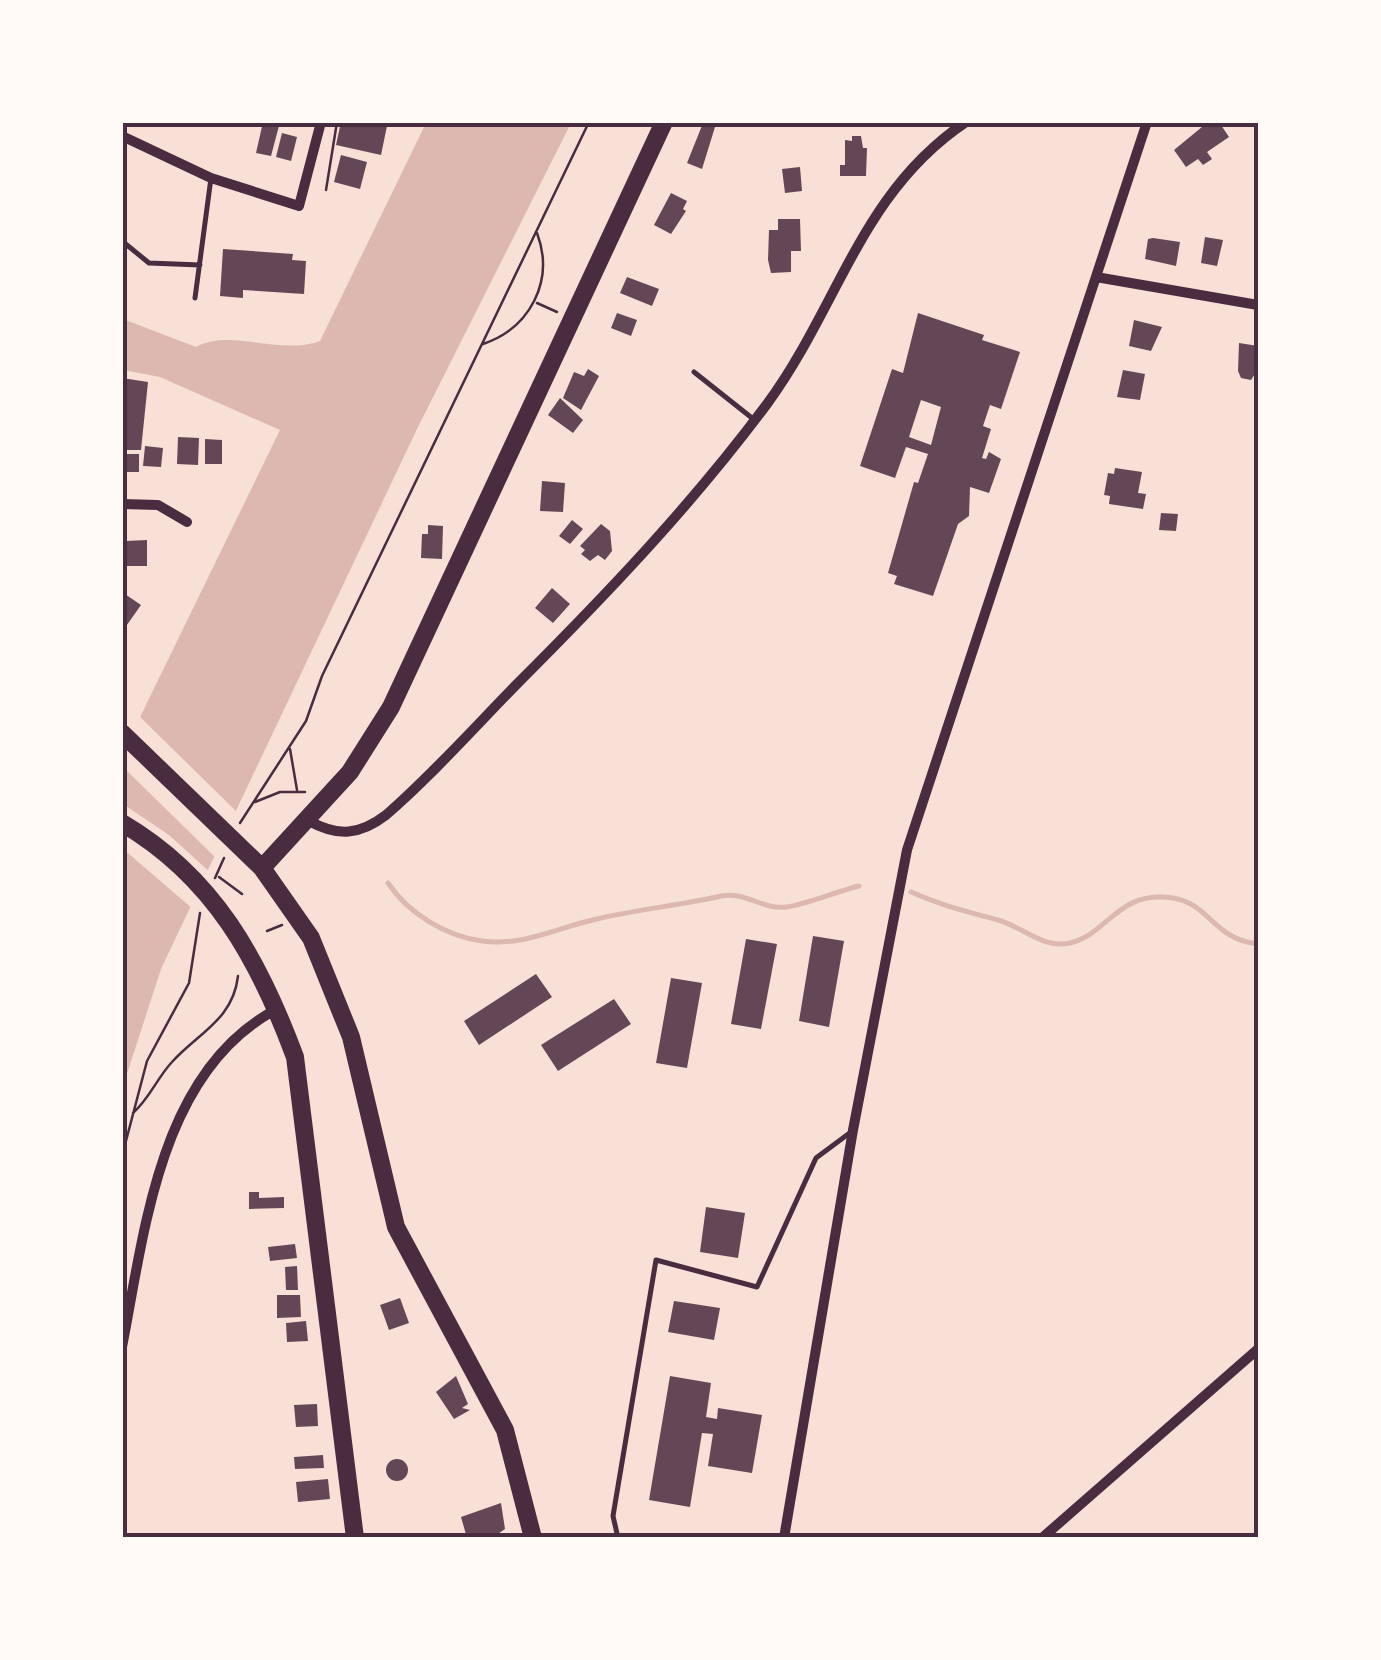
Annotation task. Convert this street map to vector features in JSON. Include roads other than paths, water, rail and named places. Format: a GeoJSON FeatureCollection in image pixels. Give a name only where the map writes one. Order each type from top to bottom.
{"type":"FeatureCollection","features":[{"type":"Feature","properties":{"kind":"main road"},"geometry":{"type":"LineString","coordinates":[[262,868],[350,772],[391,706],[664,122]]}},
{"type":"Feature","properties":{"kind":"main road"},"geometry":{"type":"LineString","coordinates":[[122,733],[262,868],[298,917],[329,977],[351,1037],[396,1227],[505,1430],[532,1538]]}},
{"type":"Feature","properties":{"kind":"main road"},"geometry":{"type":"LineString","coordinates":[[122,824],[164,851],[224,912],[278,1008],[302,1095],[355,1538]]}},
{"type":"Feature","properties":{"kind":"street"},"geometry":{"type":"LineString","coordinates":[[122,136],[211,178],[299,206],[320,122]]}},
{"type":"Feature","properties":{"kind":"street"},"geometry":{"type":"LineString","coordinates":[[309,821],[338,833],[356,832],[396,806],[638,562],[755,420],[815,333],[884,198],[919,161],[966,122]]}},
{"type":"Feature","properties":{"kind":"street"},"geometry":{"type":"LineString","coordinates":[[784,1538],[853,1130],[912,834],[1147,122]]}},
{"type":"Feature","properties":{"kind":"street"},"geometry":{"type":"LineString","coordinates":[[1096,277],[1258,305]]}},
{"type":"Feature","properties":{"kind":"street"},"geometry":{"type":"LineString","coordinates":[[122,504],[158,505],[187,522]]}},
{"type":"Feature","properties":{"kind":"street"},"geometry":{"type":"LineString","coordinates":[[122,1347],[166,1152],[182,1107],[228,1044],[278,1008]]}},
{"type":"Feature","properties":{"kind":"street"},"geometry":{"type":"LineString","coordinates":[[1042,1538],[1258,1349]]}},
{"type":"Feature","properties":{"kind":"lane"},"geometry":{"type":"LineString","coordinates":[[196,298],[211,178]]}},
{"type":"Feature","properties":{"kind":"lane"},"geometry":{"type":"LineString","coordinates":[[122,241],[149,263],[200,265]]}},
{"type":"Feature","properties":{"kind":"lane"},"geometry":{"type":"LineString","coordinates":[[694,372],[755,420]]}},
{"type":"Feature","properties":{"kind":"lane"},"geometry":{"type":"LineString","coordinates":[[618,1538],[613,1516],[656,1260],[757,1287],[816,1158],[853,1130]]}},
{"type":"Feature","properties":{"kind":"waterway"},"geometry":{"type":"LineString","coordinates":[[388,883],[406,904],[441,928],[468,938],[498,942],[721,896],[786,907],[859,886]]}},
{"type":"Feature","properties":{"kind":"waterway"},"geometry":{"type":"LineString","coordinates":[[911,892],[1060,944],[1084,938],[1139,900],[1173,898],[1196,907],[1231,936],[1258,944]]}}]}
